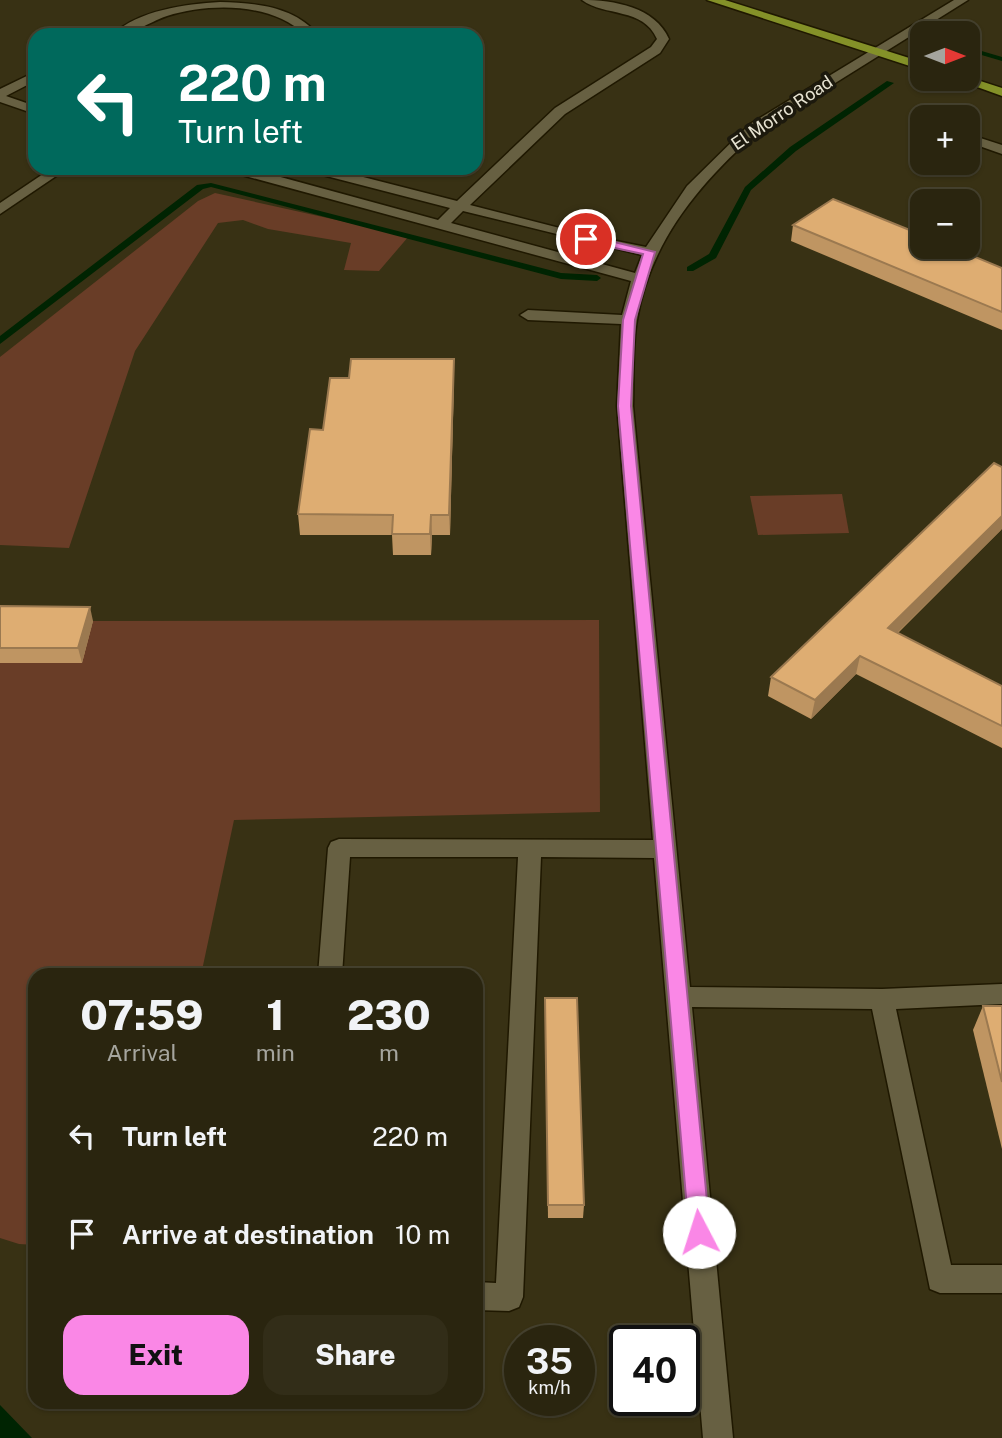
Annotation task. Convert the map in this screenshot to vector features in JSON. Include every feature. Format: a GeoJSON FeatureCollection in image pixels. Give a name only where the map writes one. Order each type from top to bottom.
{"type":"FeatureCollection","features":[{"type":"Feature","properties":{"kind":"main road"},"geometry":{"type":"LineString","coordinates":[[713,0],[910,62]]}},
{"type":"Feature","properties":{"kind":"main road"},"geometry":{"type":"LineString","coordinates":[[980,85],[1002,92]]}},
{"type":"Feature","properties":{"kind":"street"},"geometry":{"type":"LineString","coordinates":[[440,226],[560,111],[656,50],[663,38],[661,29],[640,15],[587,0]]}},
{"type":"Feature","properties":{"kind":"street","name":"El Morro Road"},"geometry":{"type":"LineString","coordinates":[[718,1438],[625,406],[629,320],[650,252],[673,211],[726,150],[755,127],[962,0]]}},
{"type":"Feature","properties":{"kind":"street"},"geometry":{"type":"LineString","coordinates":[[132,28],[162,13],[214,2],[272,8],[292,15],[308,28]]}},
{"type":"Feature","properties":{"kind":"street"},"geometry":{"type":"LineString","coordinates":[[0,73],[28,80]]}},
{"type":"Feature","properties":{"kind":"street"},"geometry":{"type":"LineString","coordinates":[[0,96],[28,82]]}},
{"type":"Feature","properties":{"kind":"street"},"geometry":{"type":"LineString","coordinates":[[0,96],[28,107]]}},
{"type":"Feature","properties":{"kind":"street"},"geometry":{"type":"LineString","coordinates":[[980,142],[1002,150]]}},
{"type":"Feature","properties":{"kind":"street"},"geometry":{"type":"LineString","coordinates":[[0,210],[51,175]]}},
{"type":"Feature","properties":{"kind":"street"},"geometry":{"type":"LineString","coordinates":[[257,175],[640,279]]}},
{"type":"Feature","properties":{"kind":"street"},"geometry":{"type":"LineString","coordinates":[[339,175],[650,252]]}},
{"type":"Feature","properties":{"kind":"street"},"geometry":{"type":"LineString","coordinates":[[528,315],[629,320]]}},
{"type":"Feature","properties":{"kind":"street"},"geometry":{"type":"LineString","coordinates":[[330,968],[339,848],[665,849]]}},
{"type":"Feature","properties":{"kind":"street"},"geometry":{"type":"LineString","coordinates":[[483,1296],[509,1297],[530,848]]}},
{"type":"Feature","properties":{"kind":"street"},"geometry":{"type":"LineString","coordinates":[[677,997],[882,999],[1002,994]]}},
{"type":"Feature","properties":{"kind":"street"},"geometry":{"type":"LineString","coordinates":[[882,999],[940,1279],[1002,1279]]}},
{"type":"Feature","properties":{"kind":"shaded area"},"geometry":{"type":"Polygon","coordinates":[[[215,193],[409,236],[379,271],[344,270],[351,243],[268,229],[243,220],[218,223],[135,351],[69,548],[0,545],[0,357],[198,201],[215,193]]]}},
{"type":"Feature","properties":{"kind":"shaded area"},"geometry":{"type":"Polygon","coordinates":[[[842,494],[849,533],[758,535],[750,496],[842,494]]]}},
{"type":"Feature","properties":{"kind":"shaded area"},"geometry":{"type":"Polygon","coordinates":[[[599,620],[600,812],[234,820],[202,968],[28,968],[28,1245],[19,1244],[0,1238],[0,663],[81,663],[93,621],[599,620]]]}},
{"type":"Feature","properties":{"kind":"shaded area"},"geometry":{"type":"Polygon","coordinates":[[[0,1405],[32,1438],[0,1438],[0,1405]]]}},
{"type":"Feature","properties":{"kind":"building"},"geometry":{"type":"Polygon","coordinates":[[[833,199],[910,230],[910,259],[980,259],[1002,268],[1002,312],[793,225],[833,199]]]}},
{"type":"Feature","properties":{"kind":"building"},"geometry":{"type":"Polygon","coordinates":[[[351,359],[454,359],[449,515],[431,515],[430,534],[392,534],[393,515],[298,514],[310,429],[323,430],[330,378],[349,378],[351,359]]]}},
{"type":"Feature","properties":{"kind":"building"},"geometry":{"type":"Polygon","coordinates":[[[994,463],[1002,467],[1002,516],[888,628],[1002,686],[1002,726],[860,656],[815,700],[771,677],[994,463]]]}},
{"type":"Feature","properties":{"kind":"building"},"geometry":{"type":"Polygon","coordinates":[[[0,606],[90,607],[78,648],[0,648],[0,606]]]}},
{"type":"Feature","properties":{"kind":"building"},"geometry":{"type":"Polygon","coordinates":[[[545,998],[577,998],[584,1205],[548,1205],[545,998]]]}},
{"type":"Feature","properties":{"kind":"building"},"geometry":{"type":"Polygon","coordinates":[[[983,1006],[1002,1006],[1002,1082],[983,1006]]]}},
{"type":"Feature","properties":{"kind":"waterway"},"geometry":{"type":"LineString","coordinates":[[980,53],[1002,59]]}},
{"type":"Feature","properties":{"kind":"waterway"},"geometry":{"type":"LineString","coordinates":[[690,269],[713,256],[748,189],[793,149],[890,83]]}},
{"type":"Feature","properties":{"kind":"waterway"},"geometry":{"type":"LineString","coordinates":[[0,341],[200,187],[211,185],[561,276],[597,278]]}},
{"type":"Feature","properties":{"kind":"route"},"geometry":{"type":"LineString","coordinates":[[586,239],[650,252],[629,320],[625,406],[699,1232]]}}]}
